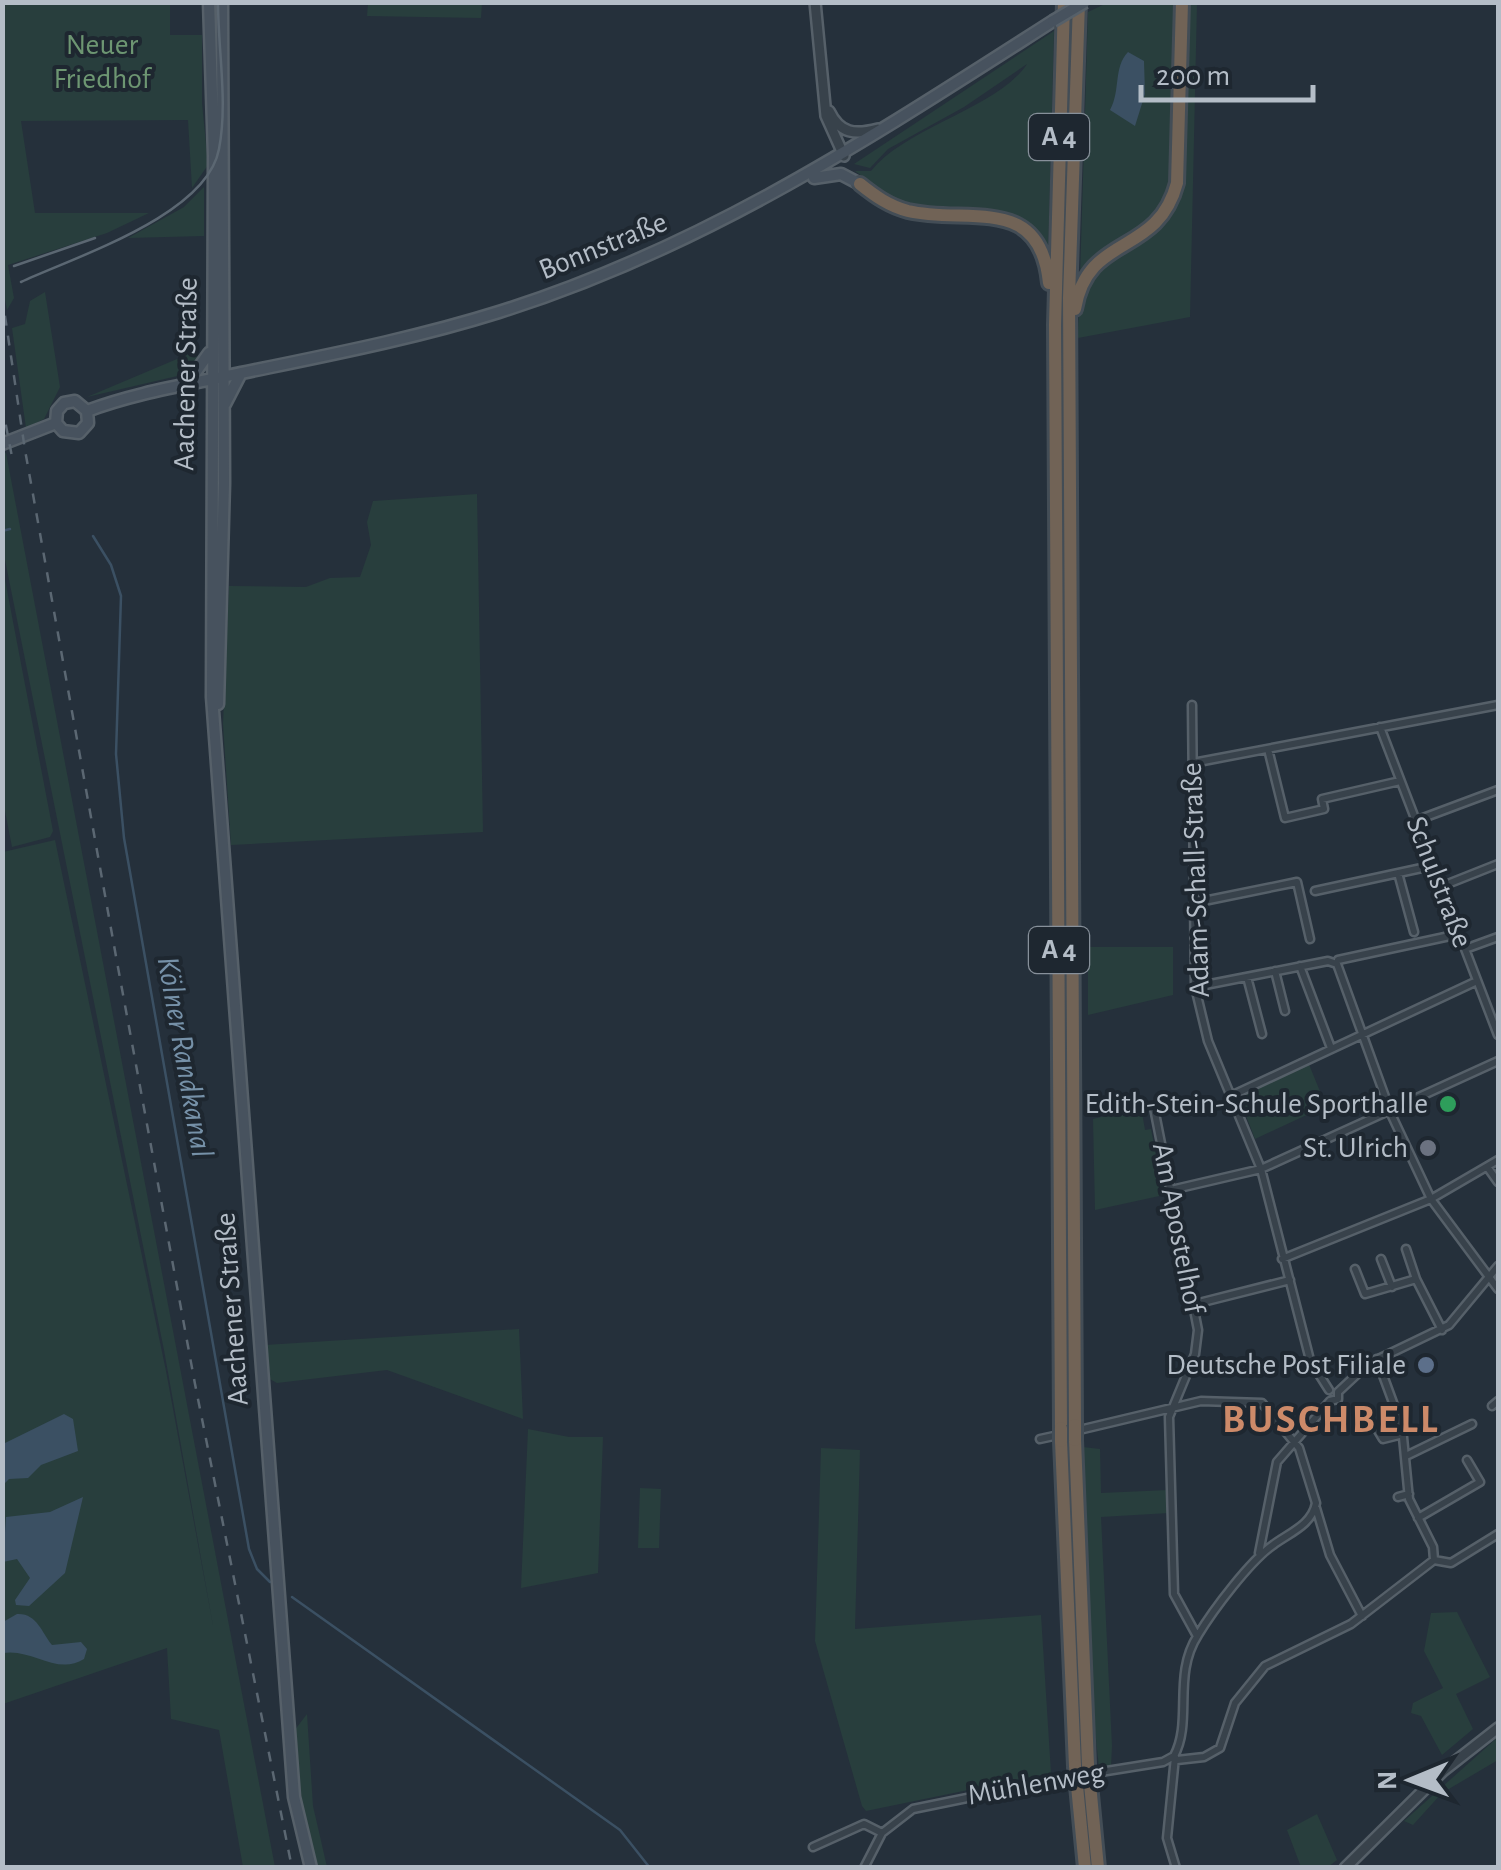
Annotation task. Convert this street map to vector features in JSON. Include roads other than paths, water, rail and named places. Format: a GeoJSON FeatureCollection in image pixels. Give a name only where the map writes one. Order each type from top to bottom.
{"type":"FeatureCollection","features":[{"type":"Feature","properties":{"kind":"highway","name":"A 4"},"geometry":{"type":"LineString","coordinates":[[1064,2],[1055,325],[1068,1434],[1082,1766],[1098,1868]]}},
{"type":"Feature","properties":{"kind":"highway","name":"A 4"},"geometry":{"type":"LineString","coordinates":[[1068,1434],[1070,341],[1082,2]]}},
{"type":"Feature","properties":{"kind":"highway"},"geometry":{"type":"LineString","coordinates":[[1070,341],[1078,293],[1090,268],[1112,250],[1147,233],[1171,207],[1177,183],[1182,2]]}},
{"type":"Feature","properties":{"kind":"highway"},"geometry":{"type":"LineString","coordinates":[[860,184],[902,209],[991,216],[1026,231],[1046,261],[1055,325]]}},
{"type":"Feature","properties":{"kind":"highway","name":"A 4"},"geometry":{"type":"LineString","coordinates":[[1084,1785],[1085,1868]]}},
{"type":"Feature","properties":{"kind":"main road","name":"Aachener Straße"},"geometry":{"type":"LineString","coordinates":[[217,745],[224,405],[222,2]]}},
{"type":"Feature","properties":{"kind":"main road","name":"Bonnstraße"},"geometry":{"type":"LineString","coordinates":[[88,411],[186,384],[428,332],[556,293],[725,221],[803,180],[1082,2]]}},
{"type":"Feature","properties":{"kind":"main road","name":"Aachener Straße"},"geometry":{"type":"LineString","coordinates":[[208,3],[214,156],[210,650],[294,1797],[311,1868]]}},
{"type":"Feature","properties":{"kind":"main road"},"geometry":{"type":"LineString","coordinates":[[208,3],[215,22],[224,18]]}},
{"type":"Feature","properties":{"kind":"main road"},"geometry":{"type":"LineString","coordinates":[[859,146],[851,166],[860,184]]}},
{"type":"Feature","properties":{"kind":"main road"},"geometry":{"type":"LineString","coordinates":[[803,180],[842,174],[860,184]]}},
{"type":"Feature","properties":{"kind":"main road"},"geometry":{"type":"LineString","coordinates":[[186,384],[210,351]]}},
{"type":"Feature","properties":{"kind":"main road"},"geometry":{"type":"LineString","coordinates":[[224,351],[241,373],[224,405]]}},
{"type":"Feature","properties":{"kind":"main road"},"geometry":{"type":"LineString","coordinates":[[64,403],[80,403],[88,411],[88,423],[79,433],[68,434],[56,423],[57,411],[64,403]]}},
{"type":"Feature","properties":{"kind":"main road"},"geometry":{"type":"LineString","coordinates":[[2,444],[56,423]]}},
{"type":"Feature","properties":{"kind":"street"},"geometry":{"type":"LineString","coordinates":[[816,2],[828,124],[844,156]]}},
{"type":"Feature","properties":{"kind":"street"},"geometry":{"type":"LineString","coordinates":[[823,95],[832,117],[844,130],[860,134],[895,124]]}},
{"type":"Feature","properties":{"kind":"street","name":"Adam-Schall-Straße"},"geometry":{"type":"LineString","coordinates":[[1192,705],[1195,987],[1208,1041],[1233,1094],[1260,1169],[1310,1360],[1329,1390]]}},
{"type":"Feature","properties":{"kind":"street"},"geometry":{"type":"LineString","coordinates":[[1192,763],[1498,705]]}},
{"type":"Feature","properties":{"kind":"street","name":"Schulstraße"},"geometry":{"type":"LineString","coordinates":[[1380,728],[1498,1035]]}},
{"type":"Feature","properties":{"kind":"street"},"geometry":{"type":"LineString","coordinates":[[1268,748],[1285,818],[1324,810],[1322,799],[1400,781]]}},
{"type":"Feature","properties":{"kind":"street"},"geometry":{"type":"LineString","coordinates":[[1415,822],[1498,790]]}},
{"type":"Feature","properties":{"kind":"street"},"geometry":{"type":"LineString","coordinates":[[1440,887],[1498,864]]}},
{"type":"Feature","properties":{"kind":"street"},"geometry":{"type":"LineString","coordinates":[[1315,892],[1431,866]]}},
{"type":"Feature","properties":{"kind":"street"},"geometry":{"type":"LineString","coordinates":[[1398,874],[1414,932]]}},
{"type":"Feature","properties":{"kind":"street"},"geometry":{"type":"LineString","coordinates":[[1194,904],[1297,882],[1310,939]]}},
{"type":"Feature","properties":{"kind":"street"},"geometry":{"type":"LineString","coordinates":[[1338,960],[1459,934]]}},
{"type":"Feature","properties":{"kind":"street"},"geometry":{"type":"LineString","coordinates":[[1465,949],[1498,937]]}},
{"type":"Feature","properties":{"kind":"street"},"geometry":{"type":"LineString","coordinates":[[1195,987],[1328,961],[1337,964],[1391,1109],[1431,1199],[1498,1289]]}},
{"type":"Feature","properties":{"kind":"street"},"geometry":{"type":"LineString","coordinates":[[1300,966],[1331,1048]]}},
{"type":"Feature","properties":{"kind":"street"},"geometry":{"type":"LineString","coordinates":[[1275,971],[1285,1011]]}},
{"type":"Feature","properties":{"kind":"street"},"geometry":{"type":"LineString","coordinates":[[1247,977],[1262,1034]]}},
{"type":"Feature","properties":{"kind":"street"},"geometry":{"type":"LineString","coordinates":[[1233,1094],[1477,981]]}},
{"type":"Feature","properties":{"kind":"street"},"geometry":{"type":"LineString","coordinates":[[1489,1012],[1498,1009]]}},
{"type":"Feature","properties":{"kind":"street"},"geometry":{"type":"LineString","coordinates":[[1172,1190],[1260,1169],[1498,1061]]}},
{"type":"Feature","properties":{"kind":"street","name":"Am Apostelhof"},"geometry":{"type":"LineString","coordinates":[[1154,1108],[1195,1304],[1198,1344],[1172,1408],[1174,1594],[1197,1636]]}},
{"type":"Feature","properties":{"kind":"street"},"geometry":{"type":"LineString","coordinates":[[1282,1259],[1431,1199],[1498,1160]]}},
{"type":"Feature","properties":{"kind":"street"},"geometry":{"type":"LineString","coordinates":[[1488,1168],[1498,1182]]}},
{"type":"Feature","properties":{"kind":"street"},"geometry":{"type":"LineString","coordinates":[[1406,1249],[1416,1279],[1442,1330]]}},
{"type":"Feature","properties":{"kind":"street"},"geometry":{"type":"LineString","coordinates":[[1381,1258],[1392,1286]]}},
{"type":"Feature","properties":{"kind":"street"},"geometry":{"type":"LineString","coordinates":[[1257,1559],[1274,1470],[1292,1439],[1377,1359],[1442,1330],[1498,1266]]}},
{"type":"Feature","properties":{"kind":"street"},"geometry":{"type":"LineString","coordinates":[[1355,1269],[1366,1294],[1416,1279]]}},
{"type":"Feature","properties":{"kind":"street"},"geometry":{"type":"LineString","coordinates":[[1195,1304],[1290,1280]]}},
{"type":"Feature","properties":{"kind":"street"},"geometry":{"type":"LineString","coordinates":[[1377,1359],[1403,1434],[1408,1494],[1434,1560]]}},
{"type":"Feature","properties":{"kind":"street"},"geometry":{"type":"LineString","coordinates":[[1330,1400],[1329,1390],[1338,1392]]}},
{"type":"Feature","properties":{"kind":"street"},"geometry":{"type":"LineString","coordinates":[[1040,1440],[1201,1401],[1262,1403],[1292,1439],[1308,1468],[1330,1555],[1362,1616],[1434,1560],[1452,1563],[1498,1534]]}},
{"type":"Feature","properties":{"kind":"street"},"geometry":{"type":"LineString","coordinates":[[1406,1456],[1472,1424]]}},
{"type":"Feature","properties":{"kind":"street"},"geometry":{"type":"LineString","coordinates":[[1377,1429],[1383,1439],[1403,1434]]}},
{"type":"Feature","properties":{"kind":"street"},"geometry":{"type":"LineString","coordinates":[[1418,1518],[1480,1482],[1468,1460]]}},
{"type":"Feature","properties":{"kind":"street"},"geometry":{"type":"LineString","coordinates":[[1398,1497],[1408,1494]]}},
{"type":"Feature","properties":{"kind":"street"},"geometry":{"type":"LineString","coordinates":[[1176,1868],[1167,1833],[1180,1734],[1182,1673],[1197,1636],[1257,1559],[1306,1522],[1316,1508]]}},
{"type":"Feature","properties":{"kind":"street"},"geometry":{"type":"LineString","coordinates":[[1263,1538],[1274,1544]]}},
{"type":"Feature","properties":{"kind":"street","name":"Mühlenweg"},"geometry":{"type":"LineString","coordinates":[[864,1868],[882,1833],[900,1816],[932,1802],[1176,1758],[1204,1757],[1223,1744],[1235,1703],[1265,1666],[1362,1616]]}},
{"type":"Feature","properties":{"kind":"street"},"geometry":{"type":"LineString","coordinates":[[1345,1868],[1443,1771],[1498,1728]]}},
{"type":"Feature","properties":{"kind":"street","name":"Mühlenweg"},"geometry":{"type":"LineString","coordinates":[[812,1847],[864,1824],[882,1833]]}},
{"type":"Feature","properties":{"kind":"water"},"geometry":{"type":"Polygon","coordinates":[[[1128,52],[1144,61],[1145,94],[1135,126],[1110,110],[1120,65],[1128,52]]]}},
{"type":"Feature","properties":{"kind":"water"},"geometry":{"type":"Polygon","coordinates":[[[64,1414],[73,1419],[78,1451],[41,1465],[28,1478],[9,1479],[3,1485],[3,1444],[64,1414]]]}},
{"type":"Feature","properties":{"kind":"water"},"geometry":{"type":"Polygon","coordinates":[[[83,1497],[65,1573],[29,1606],[16,1605],[15,1600],[30,1578],[17,1559],[3,1562],[6,1517],[50,1512],[83,1497]]]}},
{"type":"Feature","properties":{"kind":"water"},"geometry":{"type":"Polygon","coordinates":[[[17,1614],[34,1620],[52,1645],[81,1642],[87,1649],[84,1659],[64,1665],[24,1654],[3,1653],[3,1622],[17,1614]]]}},
{"type":"Feature","properties":{"kind":"waterway","name":"Kölner Randkanal"},"geometry":{"type":"LineString","coordinates":[[2,531],[10,529]]}},
{"type":"Feature","properties":{"kind":"waterway","name":"Kölner Randkanal"},"geometry":{"type":"LineString","coordinates":[[93,536],[111,565],[121,596],[116,754],[124,838],[249,1549],[257,1569],[270,1582]]}},
{"type":"Feature","properties":{"kind":"waterway","name":"Kölner Randkanal"},"geometry":{"type":"LineString","coordinates":[[292,1597],[620,1830],[650,1868]]}},
{"type":"Feature","properties":{"kind":"tram line"},"geometry":{"type":"LineString","coordinates":[[21,282],[105,246],[166,213],[191,194],[209,173],[219,149],[223,113],[218,2]]}},
{"type":"Feature","properties":{"kind":"tram line"},"geometry":{"type":"LineString","coordinates":[[14,266],[95,238]]}},
{"type":"Feature","properties":{"kind":"railway"},"geometry":{"type":"LineString","coordinates":[[2,296],[25,450],[117,962],[195,1384],[292,1868]]}},
{"type":"Feature","properties":{"kind":"railway"},"geometry":{"type":"LineString","coordinates":[[2,405],[13,462]]}},
{"type":"Feature","properties":{"kind":"place","name":"Edith-Stein-Schule Sporthalle"},"geometry":{"type":"Point","coordinates":[1448,1104]}},
{"type":"Feature","properties":{"kind":"place","name":"St. Ulrich"},"geometry":{"type":"Point","coordinates":[1428,1148]}},
{"type":"Feature","properties":{"kind":"place","name":"Deutsche Post Filiale"},"geometry":{"type":"Point","coordinates":[1426,1365]}},
{"type":"Feature","properties":{"kind":"district","name":"BUSCHBELL"},"geometry":{"type":"Point","coordinates":[1331,1420]}},
{"type":"Feature","properties":{"kind":"park label","name":"Neuer Friedhof"},"geometry":{"type":"Point","coordinates":[102,62]}}]}
